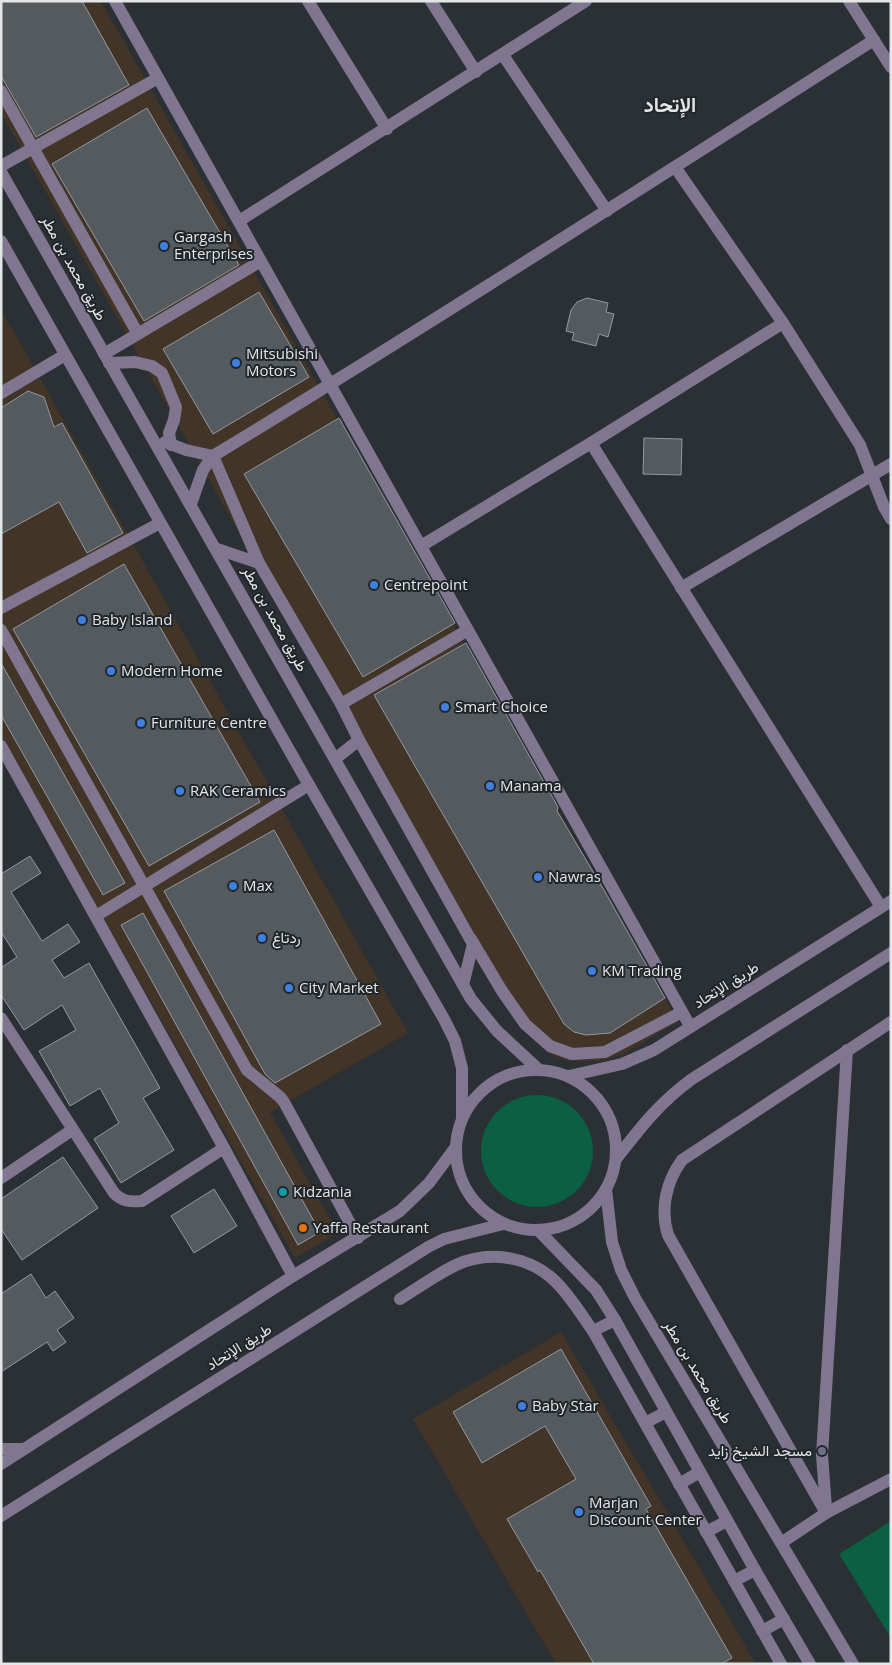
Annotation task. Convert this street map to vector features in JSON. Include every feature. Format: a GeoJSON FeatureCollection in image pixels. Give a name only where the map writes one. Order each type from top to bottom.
{"type":"FeatureCollection","features":[{"type":"Feature","properties":{"kind":"street"},"geometry":{"type":"LineString","coordinates":[[115,1],[690,1026]]}},
{"type":"Feature","properties":{"kind":"street"},"geometry":{"type":"LineString","coordinates":[[308,1],[387,129]]}},
{"type":"Feature","properties":{"kind":"street"},"geometry":{"type":"LineString","coordinates":[[431,1],[476,72]]}},
{"type":"Feature","properties":{"kind":"street"},"geometry":{"type":"LineString","coordinates":[[239,222],[586,1]]}},
{"type":"Feature","properties":{"kind":"street"},"geometry":{"type":"LineString","coordinates":[[849,1],[891,67]]}},
{"type":"Feature","properties":{"kind":"street"},"geometry":{"type":"LineString","coordinates":[[191,504],[203,470],[213,456],[606,211],[874,40]]}},
{"type":"Feature","properties":{"kind":"street"},"geometry":{"type":"LineString","coordinates":[[503,55],[606,211]]}},
{"type":"Feature","properties":{"kind":"street"},"geometry":{"type":"LineString","coordinates":[[1,166],[158,78]]}},
{"type":"Feature","properties":{"kind":"street"},"geometry":{"type":"LineString","coordinates":[[1,91],[138,334]]}},
{"type":"Feature","properties":{"kind":"street"},"geometry":{"type":"LineString","coordinates":[[675,167],[784,323],[860,445],[884,508],[891,519]]}},
{"type":"Feature","properties":{"kind":"street","name":"طريق محمد بن مطر"},"geometry":{"type":"LineString","coordinates":[[1,172],[217,549],[463,985],[488,1022],[538,1069]]}},
{"type":"Feature","properties":{"kind":"street"},"geometry":{"type":"LineString","coordinates":[[3,248],[308,785],[444,1019],[455,1041],[462,1068],[462,1119]]}},
{"type":"Feature","properties":{"kind":"street"},"geometry":{"type":"LineString","coordinates":[[107,359],[138,334],[261,262]]}},
{"type":"Feature","properties":{"kind":"street"},"geometry":{"type":"LineString","coordinates":[[421,546],[784,323]]}},
{"type":"Feature","properties":{"kind":"street"},"geometry":{"type":"LineString","coordinates":[[1,393],[65,355]]}},
{"type":"Feature","properties":{"kind":"street"},"geometry":{"type":"LineString","coordinates":[[107,359],[152,366],[162,373],[176,407],[169,433],[171,445]]}},
{"type":"Feature","properties":{"kind":"street"},"geometry":{"type":"LineString","coordinates":[[151,435],[171,445],[213,456]]}},
{"type":"Feature","properties":{"kind":"street"},"geometry":{"type":"LineString","coordinates":[[590,443],[681,588],[886,904]]}},
{"type":"Feature","properties":{"kind":"street"},"geometry":{"type":"LineString","coordinates":[[213,456],[259,563],[341,704],[359,740],[466,930],[502,992],[525,1024],[550,1046],[572,1054],[605,1052],[682,1012]]}},
{"type":"Feature","properties":{"kind":"street"},"geometry":{"type":"LineString","coordinates":[[681,588],[891,464]]}},
{"type":"Feature","properties":{"kind":"street"},"geometry":{"type":"LineString","coordinates":[[1,608],[160,522]]}},
{"type":"Feature","properties":{"kind":"street"},"geometry":{"type":"LineString","coordinates":[[217,549],[259,563]]}},
{"type":"Feature","properties":{"kind":"street"},"geometry":{"type":"LineString","coordinates":[[1,630],[246,1070],[284,1102],[358,1238]]}},
{"type":"Feature","properties":{"kind":"street"},"geometry":{"type":"LineString","coordinates":[[341,704],[468,630]]}},
{"type":"Feature","properties":{"kind":"street"},"geometry":{"type":"LineString","coordinates":[[335,759],[359,740]]}},
{"type":"Feature","properties":{"kind":"street"},"geometry":{"type":"LineString","coordinates":[[1,746],[293,1276]]}},
{"type":"Feature","properties":{"kind":"street"},"geometry":{"type":"LineString","coordinates":[[96,916],[308,785]]}},
{"type":"Feature","properties":{"kind":"street","name":"طريق اﻹتحاد"},"geometry":{"type":"LineString","coordinates":[[569,1076],[622,1064],[654,1050],[886,904]]}},
{"type":"Feature","properties":{"kind":"street"},"geometry":{"type":"LineString","coordinates":[[463,985],[473,944],[466,930]]}},
{"type":"Feature","properties":{"kind":"street"},"geometry":{"type":"LineString","coordinates":[[616,1159],[649,1116],[673,1093],[692,1079],[891,953]]}},
{"type":"Feature","properties":{"kind":"street"},"geometry":{"type":"LineString","coordinates":[[1,1018],[72,1130],[114,1193],[121,1200],[130,1202],[142,1201],[224,1148]]}},
{"type":"Feature","properties":{"kind":"street"},"geometry":{"type":"LineString","coordinates":[[826,1513],[668,1235],[664,1222],[664,1205],[673,1172],[682,1160],[891,1022]]}},
{"type":"Feature","properties":{"kind":"street"},"geometry":{"type":"LineString","coordinates":[[826,1513],[822,1455],[847,1050]]}},
{"type":"Feature","properties":{"kind":"street"},"geometry":{"type":"LineString","coordinates":[[538,1069],[554,1071],[569,1076],[584,1084],[596,1096],[606,1110],[613,1125],[616,1159],[613,1174],[606,1189],[597,1203],[585,1214],[571,1223],[555,1228],[539,1231],[520,1230],[503,1224],[487,1214],[473,1201],[463,1185],[457,1167],[455,1148],[458,1129],[462,1119],[471,1102],[484,1088],[501,1077],[519,1071],[538,1069]]}},
{"type":"Feature","properties":{"kind":"street"},"geometry":{"type":"LineString","coordinates":[[1,1178],[72,1130]]}},
{"type":"Feature","properties":{"kind":"street","name":"طريق اﻹتحاد"},"geometry":{"type":"LineString","coordinates":[[1,1464],[293,1276],[400,1211],[429,1183],[455,1148]]}},
{"type":"Feature","properties":{"kind":"street","name":"طريق محمد بن مطر"},"geometry":{"type":"LineString","coordinates":[[606,1189],[612,1242],[621,1270],[635,1298],[853,1664]]}},
{"type":"Feature","properties":{"kind":"street","name":"طريق اﻹتحاد"},"geometry":{"type":"LineString","coordinates":[[1,1516],[428,1247],[444,1239],[503,1224]]}},
{"type":"Feature","properties":{"kind":"street"},"geometry":{"type":"LineString","coordinates":[[539,1231],[596,1290],[615,1320],[727,1521],[810,1664]]}},
{"type":"Feature","properties":{"kind":"street"},"geometry":{"type":"LineString","coordinates":[[400,1299],[456,1265],[469,1260],[498,1256],[512,1258],[534,1266],[554,1280],[593,1331],[781,1664]]}},
{"type":"Feature","properties":{"kind":"street"},"geometry":{"type":"LineString","coordinates":[[593,1331],[615,1320]]}},
{"type":"Feature","properties":{"kind":"street"},"geometry":{"type":"LineString","coordinates":[[645,1423],[666,1412]]}},
{"type":"Feature","properties":{"kind":"street"},"geometry":{"type":"LineString","coordinates":[[1,1449],[24,1449]]}},
{"type":"Feature","properties":{"kind":"street"},"geometry":{"type":"LineString","coordinates":[[679,1484],[700,1472]]}},
{"type":"Feature","properties":{"kind":"street"},"geometry":{"type":"LineString","coordinates":[[781,1543],[826,1513],[891,1479]]}},
{"type":"Feature","properties":{"kind":"street"},"geometry":{"type":"LineString","coordinates":[[706,1532],[727,1521]]}},
{"type":"Feature","properties":{"kind":"street"},"geometry":{"type":"LineString","coordinates":[[734,1581],[755,1570]]}},
{"type":"Feature","properties":{"kind":"street"},"geometry":{"type":"LineString","coordinates":[[762,1631],[784,1619]]}},
{"type":"Feature","properties":{"kind":"shaded area"},"geometry":{"type":"Polygon","coordinates":[[[1,1],[101,1],[678,1022],[623,1054],[599,1061],[569,1061],[549,1054],[516,1021],[1,113],[1,1]]]}},
{"type":"Feature","properties":{"kind":"shaded area"},"geometry":{"type":"Polygon","coordinates":[[[1,309],[408,1033],[270,1112],[338,1233],[295,1258],[1,735],[1,309]]]}},
{"type":"Feature","properties":{"kind":"shaded area"},"geometry":{"type":"Polygon","coordinates":[[[561,1332],[756,1664],[556,1664],[413,1419],[561,1332]]]}},
{"type":"Feature","properties":{"kind":"green space"},"geometry":{"type":"Polygon","coordinates":[[[537,1095],[559,1099],[577,1111],[589,1129],[593,1151],[589,1173],[577,1191],[559,1203],[537,1207],[515,1203],[497,1191],[485,1173],[481,1151],[485,1129],[497,1111],[515,1099],[537,1095]]]}},
{"type":"Feature","properties":{"kind":"green space"},"geometry":{"type":"Polygon","coordinates":[[[891,1521],[891,1638],[839,1554],[891,1521]]]}},
{"type":"Feature","properties":{"kind":"building"},"geometry":{"type":"Polygon","coordinates":[[[1,1],[82,1],[129,85],[36,137],[1,76],[1,1]]]}},
{"type":"Feature","properties":{"kind":"building","name":"Gargash Enterprises"},"geometry":{"type":"Polygon","coordinates":[[[147,108],[239,265],[144,321],[52,164],[147,108]]]}},
{"type":"Feature","properties":{"kind":"building","name":"Mitsubishi Motors"},"geometry":{"type":"Polygon","coordinates":[[[259,292],[309,377],[213,434],[163,349],[259,292]]]}},
{"type":"Feature","properties":{"kind":"building"},"geometry":{"type":"Polygon","coordinates":[[[587,298],[608,303],[606,312],[614,314],[608,337],[599,334],[596,346],[572,340],[574,333],[566,331],[571,310],[577,302],[587,298]]]}},
{"type":"Feature","properties":{"kind":"building"},"geometry":{"type":"Polygon","coordinates":[[[28,391],[44,397],[54,427],[62,423],[123,533],[87,553],[59,502],[1,534],[1,408],[28,391]]]}},
{"type":"Feature","properties":{"kind":"building","name":"Centrepoint"},"geometry":{"type":"Polygon","coordinates":[[[339,418],[455,623],[363,677],[244,474],[339,418]]]}},
{"type":"Feature","properties":{"kind":"building"},"geometry":{"type":"Polygon","coordinates":[[[644,438],[682,439],[681,475],[643,474],[644,438]]]}},
{"type":"Feature","properties":{"kind":"building"},"geometry":{"type":"Polygon","coordinates":[[[124,564],[260,802],[149,866],[13,629],[124,564]]]}},
{"type":"Feature","properties":{"kind":"building"},"geometry":{"type":"Polygon","coordinates":[[[466,643],[558,807],[557,811],[665,998],[610,1033],[586,1035],[574,1032],[564,1024],[374,695],[466,643]]]}},
{"type":"Feature","properties":{"kind":"building"},"geometry":{"type":"Polygon","coordinates":[[[1,663],[125,883],[103,895],[1,715],[1,663]]]}},
{"type":"Feature","properties":{"kind":"building"},"geometry":{"type":"Polygon","coordinates":[[[274,830],[381,1024],[275,1083],[265,1074],[164,891],[274,830]]]}},
{"type":"Feature","properties":{"kind":"building"},"geometry":{"type":"Polygon","coordinates":[[[30,856],[41,873],[11,892],[42,941],[68,924],[80,942],[52,960],[64,978],[89,963],[160,1088],[143,1098],[174,1150],[121,1183],[94,1139],[119,1123],[100,1088],[70,1106],[39,1051],[76,1030],[62,1005],[24,1030],[1,995],[1,968],[17,957],[1,932],[1,874],[30,856]]]}},
{"type":"Feature","properties":{"kind":"building"},"geometry":{"type":"Polygon","coordinates":[[[143,913],[320,1232],[298,1245],[121,925],[143,913]]]}},
{"type":"Feature","properties":{"kind":"building"},"geometry":{"type":"Polygon","coordinates":[[[63,1157],[98,1208],[22,1260],[1,1229],[1,1199],[63,1157]]]}},
{"type":"Feature","properties":{"kind":"building"},"geometry":{"type":"Polygon","coordinates":[[[214,1189],[237,1226],[194,1253],[171,1216],[214,1189]]]}},
{"type":"Feature","properties":{"kind":"building"},"geometry":{"type":"Polygon","coordinates":[[[31,1274],[46,1298],[55,1291],[74,1318],[57,1330],[66,1342],[53,1351],[47,1342],[1,1372],[1,1294],[31,1274]]]}},
{"type":"Feature","properties":{"kind":"building"},"geometry":{"type":"Polygon","coordinates":[[[561,1349],[651,1506],[646,1509],[732,1658],[721,1664],[594,1664],[540,1570],[538,1572],[507,1519],[576,1479],[545,1426],[482,1463],[453,1412],[561,1349]]]}},
{"type":"Feature","properties":{"kind":"place","name":"Gargash Enterprises"},"geometry":{"type":"Point","coordinates":[164,246]}},
{"type":"Feature","properties":{"kind":"place","name":"Mitsubishi Motors"},"geometry":{"type":"Point","coordinates":[236,363]}},
{"type":"Feature","properties":{"kind":"place","name":"Centrepoint"},"geometry":{"type":"Point","coordinates":[374,585]}},
{"type":"Feature","properties":{"kind":"place","name":"Baby Island"},"geometry":{"type":"Point","coordinates":[82,620]}},
{"type":"Feature","properties":{"kind":"place","name":"Modern Home"},"geometry":{"type":"Point","coordinates":[111,671]}},
{"type":"Feature","properties":{"kind":"place","name":"Smart Choice"},"geometry":{"type":"Point","coordinates":[445,707]}},
{"type":"Feature","properties":{"kind":"place","name":"Furniture Centre"},"geometry":{"type":"Point","coordinates":[141,723]}},
{"type":"Feature","properties":{"kind":"place","name":"Manama"},"geometry":{"type":"Point","coordinates":[490,786]}},
{"type":"Feature","properties":{"kind":"place","name":"RAK Ceramics"},"geometry":{"type":"Point","coordinates":[180,791]}},
{"type":"Feature","properties":{"kind":"place","name":"Nawras"},"geometry":{"type":"Point","coordinates":[538,877]}},
{"type":"Feature","properties":{"kind":"place","name":"Max"},"geometry":{"type":"Point","coordinates":[233,886]}},
{"type":"Feature","properties":{"kind":"place","name":"ردتاغ"},"geometry":{"type":"Point","coordinates":[262,938]}},
{"type":"Feature","properties":{"kind":"place","name":"KM Trading"},"geometry":{"type":"Point","coordinates":[592,971]}},
{"type":"Feature","properties":{"kind":"place","name":"City Market"},"geometry":{"type":"Point","coordinates":[289,988]}},
{"type":"Feature","properties":{"kind":"place","name":"Kidzania"},"geometry":{"type":"Point","coordinates":[283,1192]}},
{"type":"Feature","properties":{"kind":"place","name":"Yaffa Restaurant"},"geometry":{"type":"Point","coordinates":[303,1228]}},
{"type":"Feature","properties":{"kind":"place","name":"Baby Star"},"geometry":{"type":"Point","coordinates":[522,1406]}},
{"type":"Feature","properties":{"kind":"place","name":"مسجد الشيخ زايد"},"geometry":{"type":"Point","coordinates":[822,1451]}},
{"type":"Feature","properties":{"kind":"place","name":"Marjan Discount Center"},"geometry":{"type":"Point","coordinates":[579,1512]}},
{"type":"Feature","properties":{"kind":"district","name":"اﻹتحاد"},"geometry":{"type":"Point","coordinates":[670,105]}}]}
